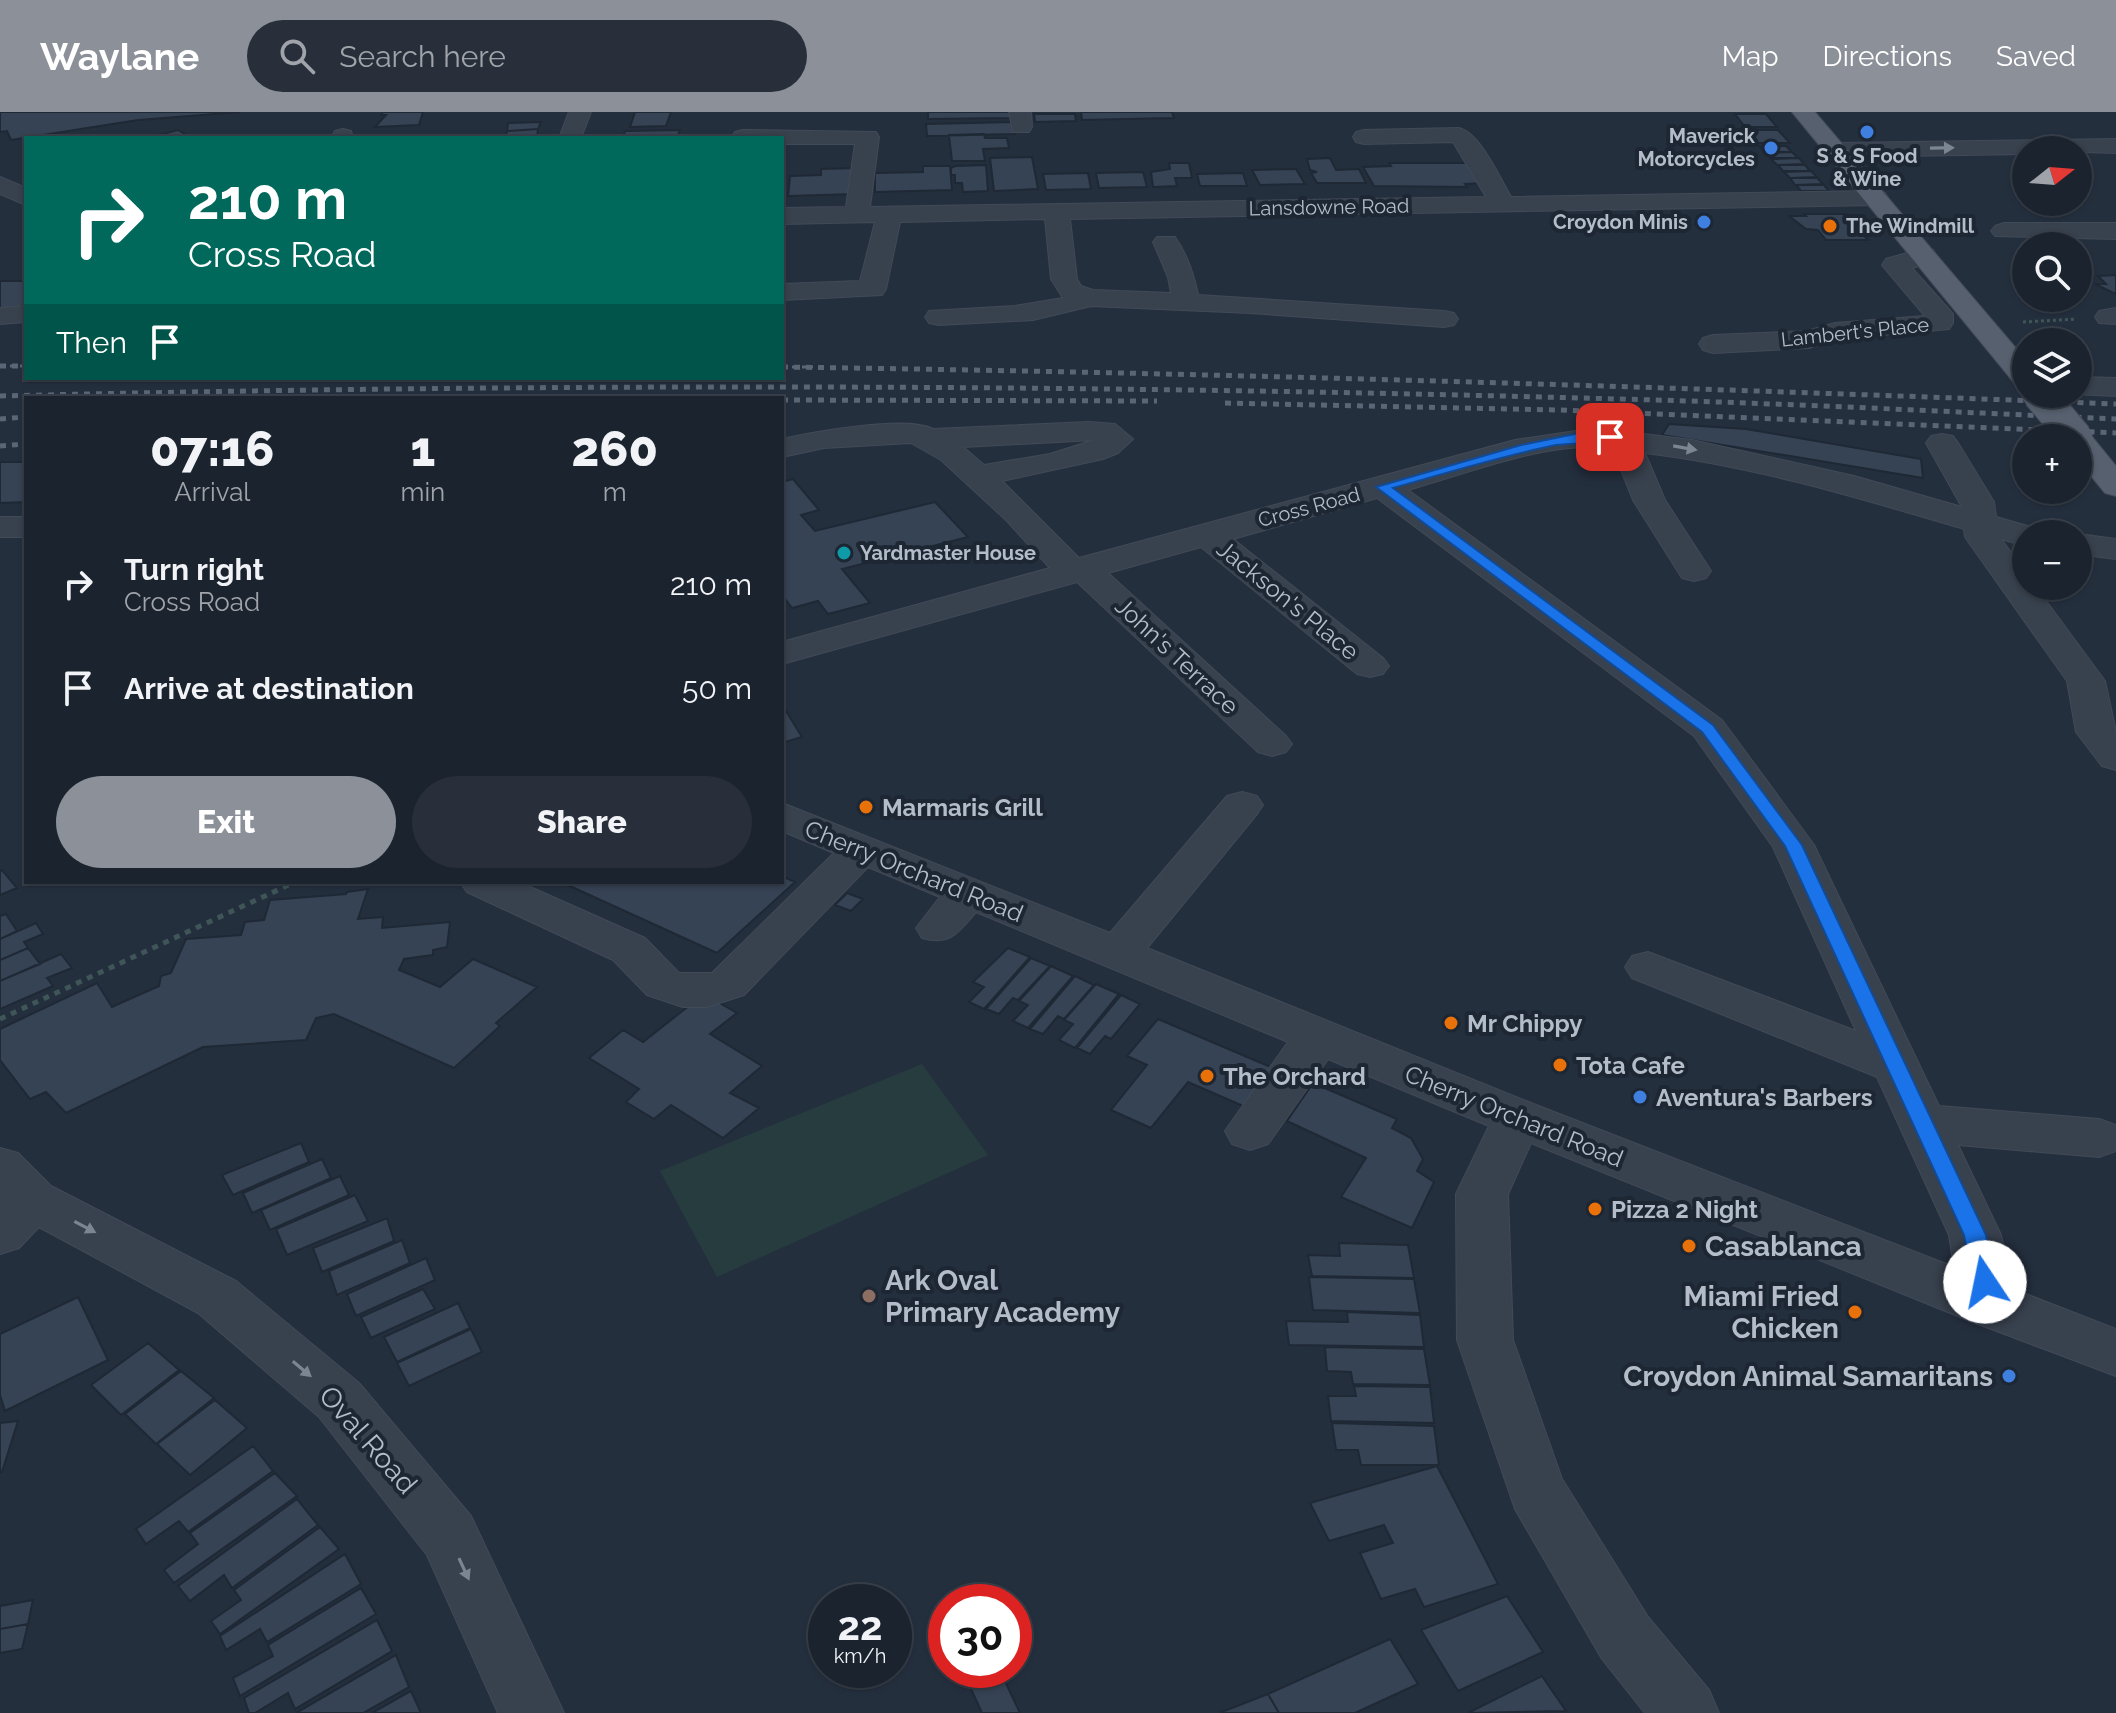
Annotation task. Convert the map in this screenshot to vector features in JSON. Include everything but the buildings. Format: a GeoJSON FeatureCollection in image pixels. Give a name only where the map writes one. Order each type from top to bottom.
{"type":"FeatureCollection","features":[{"type":"Feature","properties":{"kind":"main road"},"geometry":{"type":"LineString","coordinates":[[1803,112],[2012,362]]}},
{"type":"Feature","properties":{"kind":"main road"},"geometry":{"type":"LineString","coordinates":[[2051,408],[2064,424]]}},
{"type":"Feature","properties":{"kind":"main road"},"geometry":{"type":"LineString","coordinates":[[2092,457],[2116,486]]}},
{"type":"Feature","properties":{"kind":"street"},"geometry":{"type":"LineString","coordinates":[[571,136],[580,112]]}},
{"type":"Feature","properties":{"kind":"street"},"geometry":{"type":"LineString","coordinates":[[1364,137],[1459,135],[1484,125]]}},
{"type":"Feature","properties":{"kind":"street"},"geometry":{"type":"LineString","coordinates":[[1459,135],[1475,155],[1503,205]]}},
{"type":"Feature","properties":{"kind":"street"},"geometry":{"type":"LineString","coordinates":[[784,137],[868,137],[857,214]]}},
{"type":"Feature","properties":{"kind":"street"},"geometry":{"type":"LineString","coordinates":[[1836,150],[2116,146]]}},
{"type":"Feature","properties":{"kind":"street"},"geometry":{"type":"LineString","coordinates":[[0,184],[24,197]]}},
{"type":"Feature","properties":{"kind":"street","name":"Lansdowne Road"},"geometry":{"type":"LineString","coordinates":[[784,216],[1876,198]]}},
{"type":"Feature","properties":{"kind":"street"},"geometry":{"type":"LineString","coordinates":[[1057,211],[1064,279],[1071,291],[1089,298],[1444,319]]}},
{"type":"Feature","properties":{"kind":"street"},"geometry":{"type":"LineString","coordinates":[[784,292],[872,289],[889,214]]}},
{"type":"Feature","properties":{"kind":"street"},"geometry":{"type":"LineString","coordinates":[[2004,231],[2116,231]]}},
{"type":"Feature","properties":{"kind":"street"},"geometry":{"type":"LineString","coordinates":[[1166,242],[1181,277],[1186,303]]}},
{"type":"Feature","properties":{"kind":"street","name":"Lambert's Place"},"geometry":{"type":"LineString","coordinates":[[1713,344],[1809,339],[1835,331],[1939,323],[1939,314],[1895,265],[1924,256]]}},
{"type":"Feature","properties":{"kind":"street"},"geometry":{"type":"LineString","coordinates":[[939,317],[1018,316],[1055,310],[1089,298]]}},
{"type":"Feature","properties":{"kind":"street"},"geometry":{"type":"LineString","coordinates":[[0,316],[24,314]]}},
{"type":"Feature","properties":{"kind":"street"},"geometry":{"type":"LineString","coordinates":[[2092,386],[2116,387]]}},
{"type":"Feature","properties":{"kind":"street"},"geometry":{"type":"LineString","coordinates":[[784,448],[858,436],[917,433],[927,439],[1104,431],[1117,439],[1099,450],[1062,460],[974,476]]}},
{"type":"Feature","properties":{"kind":"street","name":"John's Terrace"},"geometry":{"type":"LineString","coordinates":[[927,439],[952,453],[1077,570],[1272,744]]}},
{"type":"Feature","properties":{"kind":"street","name":"Cross Road"},"geometry":{"type":"LineString","coordinates":[[784,652],[1077,570],[1569,439],[1624,439],[1692,449],[1806,474],[2012,533]]}},
{"type":"Feature","properties":{"kind":"street"},"geometry":{"type":"LineString","coordinates":[[1624,439],[1649,500],[1694,571]]}},
{"type":"Feature","properties":{"kind":"street"},"geometry":{"type":"LineString","coordinates":[[1942,443],[1978,502],[1982,537],[2086,681],[2096,732],[2116,758]]}},
{"type":"Feature","properties":{"kind":"street"},"geometry":{"type":"LineString","coordinates":[[1401,482],[1708,728],[1793,845],[1975,1235],[1989,1305]]}},
{"type":"Feature","properties":{"kind":"street"},"geometry":{"type":"LineString","coordinates":[[0,527],[24,527]]}},
{"type":"Feature","properties":{"kind":"street","name":"Jackson's Place"},"geometry":{"type":"LineString","coordinates":[[1207,535],[1370,666]]}},
{"type":"Feature","properties":{"kind":"street"},"geometry":{"type":"LineString","coordinates":[[2092,546],[2116,549]]}},
{"type":"Feature","properties":{"kind":"street"},"geometry":{"type":"LineString","coordinates":[[1117,954],[1242,805]]}},
{"type":"Feature","properties":{"kind":"street","name":"Cherry Orchard Road"},"geometry":{"type":"LineString","coordinates":[[784,817],[1518,1118],[2116,1353]]}},
{"type":"Feature","properties":{"kind":"street"},"geometry":{"type":"LineString","coordinates":[[486,884],[629,949],[663,984],[683,991],[707,991],[728,984],[862,849]]}},
{"type":"Feature","properties":{"kind":"street"},"geometry":{"type":"LineString","coordinates":[[938,928],[968,893]]}},
{"type":"Feature","properties":{"kind":"street"},"geometry":{"type":"LineString","coordinates":[[1648,967],[1894,1065]]}},
{"type":"Feature","properties":{"kind":"street"},"geometry":{"type":"LineString","coordinates":[[1250,1131],[1318,1037]]}},
{"type":"Feature","properties":{"kind":"street"},"geometry":{"type":"LineString","coordinates":[[1518,1118],[1482,1194],[1485,1340],[1536,1490],[1625,1638],[1686,1713]]}},
{"type":"Feature","properties":{"kind":"street"},"geometry":{"type":"LineString","coordinates":[[1922,1123],[2099,1138]]}},
{"type":"Feature","properties":{"kind":"street","name":"Oval Road"},"geometry":{"type":"LineString","coordinates":[[11,1200],[217,1297],[339,1400],[449,1536],[531,1713]]}},
{"type":"Feature","properties":{"kind":"path"},"geometry":{"type":"LineString","coordinates":[[2019,328],[2020,322],[2112,317]]}},
{"type":"Feature","properties":{"kind":"path"},"geometry":{"type":"LineString","coordinates":[[0,1019],[291,884]]}},
{"type":"Feature","properties":{"kind":"green space"},"geometry":{"type":"Polygon","coordinates":[[[922,1064],[988,1155],[717,1277],[660,1171],[922,1064]]]}},
{"type":"Feature","properties":{"kind":"railway"},"geometry":{"type":"LineString","coordinates":[[0,366],[24,366]]}},
{"type":"Feature","properties":{"kind":"railway"},"geometry":{"type":"LineString","coordinates":[[784,367],[813,367]]}},
{"type":"Feature","properties":{"kind":"railway"},"geometry":{"type":"LineString","coordinates":[[784,367],[1449,381],[2116,404]]}},
{"type":"Feature","properties":{"kind":"railway"},"geometry":{"type":"LineString","coordinates":[[0,396],[606,387],[1213,390],[1804,405],[2116,419]]}},
{"type":"Feature","properties":{"kind":"railway"},"geometry":{"type":"LineString","coordinates":[[784,400],[1157,401]]}},
{"type":"Feature","properties":{"kind":"railway"},"geometry":{"type":"LineString","coordinates":[[1225,403],[1559,410],[2116,433]]}},
{"type":"Feature","properties":{"kind":"railway"},"geometry":{"type":"LineString","coordinates":[[0,419],[24,417]]}},
{"type":"Feature","properties":{"kind":"railway"},"geometry":{"type":"LineString","coordinates":[[0,446],[24,444]]}},
{"type":"Feature","properties":{"kind":"place","name":"S & S Food & Wine"},"geometry":{"type":"Point","coordinates":[1867,132]}},
{"type":"Feature","properties":{"kind":"place","name":"Maverick Motorcycles"},"geometry":{"type":"Point","coordinates":[1771,148]}},
{"type":"Feature","properties":{"kind":"place","name":"Croydon Minis"},"geometry":{"type":"Point","coordinates":[1704,222]}},
{"type":"Feature","properties":{"kind":"place","name":"The Windmill"},"geometry":{"type":"Point","coordinates":[1830,226]}},
{"type":"Feature","properties":{"kind":"place","name":"Yardmaster House"},"geometry":{"type":"Point","coordinates":[844,553]}},
{"type":"Feature","properties":{"kind":"place","name":"Marmaris Grill"},"geometry":{"type":"Point","coordinates":[866,807]}},
{"type":"Feature","properties":{"kind":"place","name":"Mr Chippy"},"geometry":{"type":"Point","coordinates":[1451,1023]}},
{"type":"Feature","properties":{"kind":"place","name":"Tota Cafe"},"geometry":{"type":"Point","coordinates":[1560,1065]}},
{"type":"Feature","properties":{"kind":"place","name":"The Orchard"},"geometry":{"type":"Point","coordinates":[1207,1076]}},
{"type":"Feature","properties":{"kind":"place","name":"Aventura's Barbers"},"geometry":{"type":"Point","coordinates":[1640,1097]}},
{"type":"Feature","properties":{"kind":"place","name":"Pizza 2 Night"},"geometry":{"type":"Point","coordinates":[1595,1209]}},
{"type":"Feature","properties":{"kind":"place","name":"Casablanca"},"geometry":{"type":"Point","coordinates":[1689,1246]}},
{"type":"Feature","properties":{"kind":"place","name":"Ark Oval Primary Academy"},"geometry":{"type":"Point","coordinates":[869,1296]}},
{"type":"Feature","properties":{"kind":"place","name":"Miami Fried Chicken"},"geometry":{"type":"Point","coordinates":[1855,1312]}},
{"type":"Feature","properties":{"kind":"place","name":"Croydon Animal Samaritans"},"geometry":{"type":"Point","coordinates":[2009,1376]}},
{"type":"Feature","properties":{"kind":"route"},"geometry":{"type":"LineString","coordinates":[[1610,437],[1580,437],[1526,447],[1383,487],[1708,728],[1793,845],[1975,1235],[1985,1282]]}}]}
